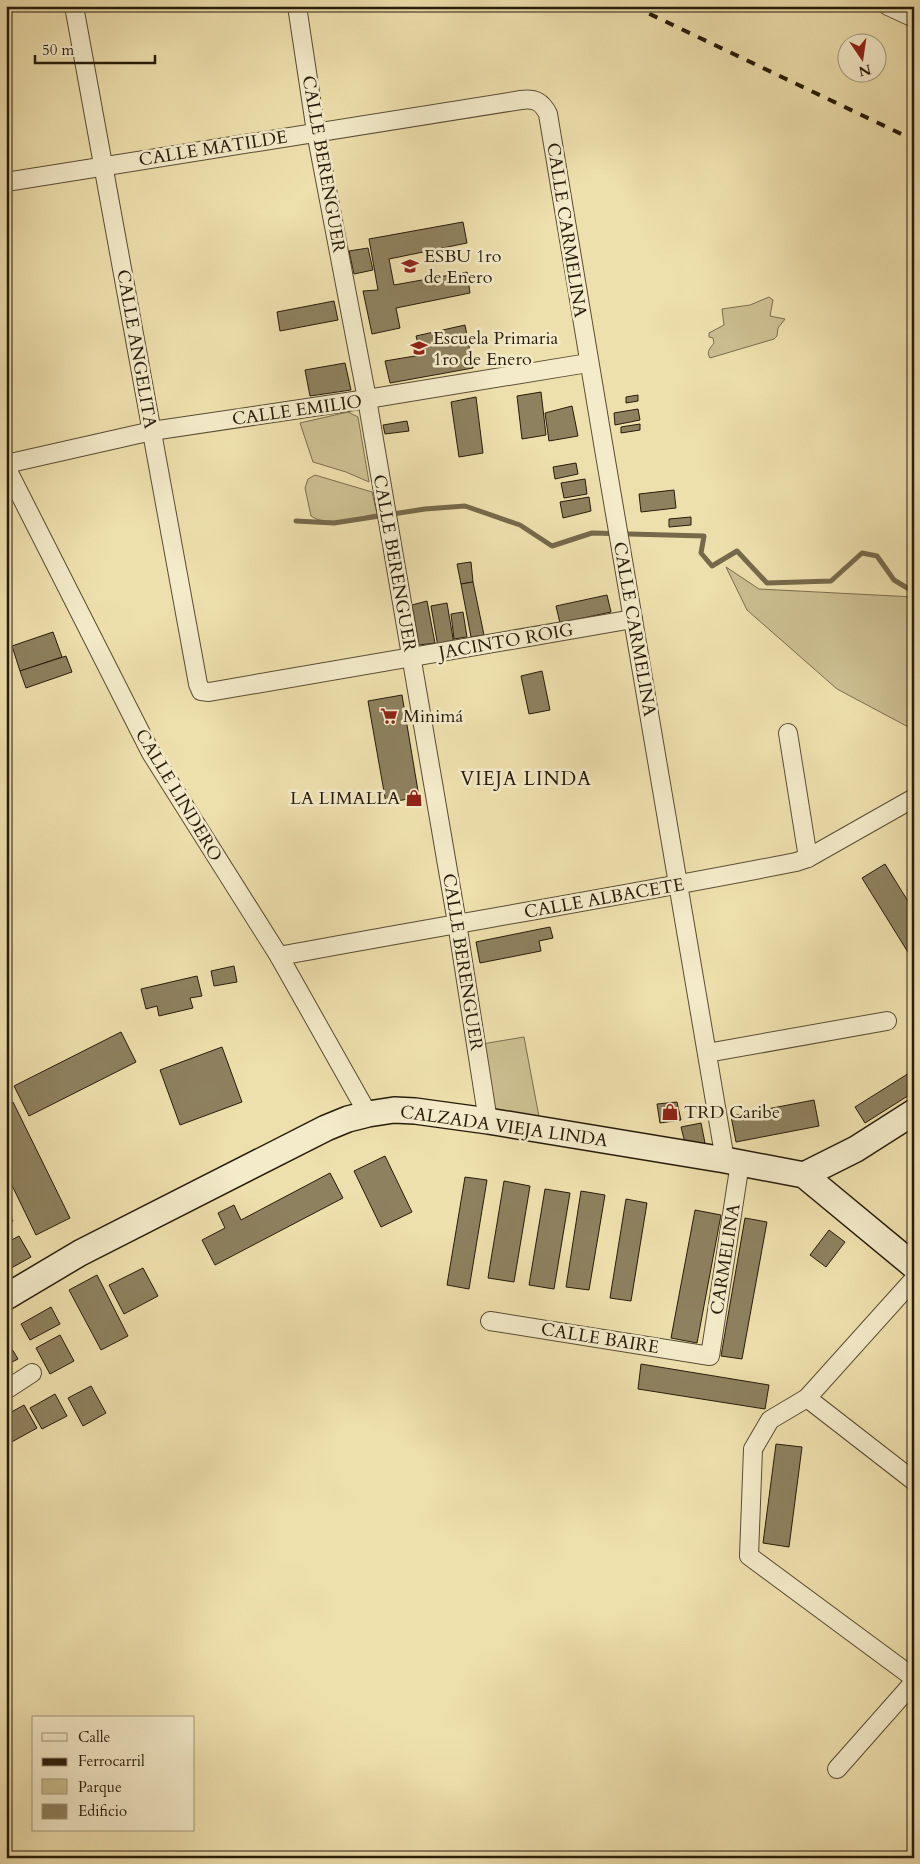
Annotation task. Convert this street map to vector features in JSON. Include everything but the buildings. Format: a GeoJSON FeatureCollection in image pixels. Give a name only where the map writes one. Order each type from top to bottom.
{"type":"FeatureCollection","features":[{"type":"Feature","properties":{"kind":"street","name":"CALLE ANGELITA"},"geometry":{"type":"LineString","coordinates":[[74,6],[198,684],[201,691]]}},
{"type":"Feature","properties":{"kind":"street","name":"CALLE BERENGUER"},"geometry":{"type":"LineString","coordinates":[[297,6],[316,132],[367,399],[457,923],[488,1121]]}},
{"type":"Feature","properties":{"kind":"street"},"geometry":{"type":"LineString","coordinates":[[888,6],[914,18]]}},
{"type":"Feature","properties":{"kind":"street","name":"CALLE MATILDE"},"geometry":{"type":"LineString","coordinates":[[6,182],[521,100],[533,99],[539,101]]}},
{"type":"Feature","properties":{"kind":"street","name":"CALLE CARMELINA"},"geometry":{"type":"LineString","coordinates":[[539,101],[548,114],[588,363],[680,885],[707,1053],[732,1161]]}},
{"type":"Feature","properties":{"kind":"street","name":"CALLE EMILIO"},"geometry":{"type":"LineString","coordinates":[[8,473],[152,431],[367,399],[588,363]]}},
{"type":"Feature","properties":{"kind":"street","name":"CALLE LINDERO"},"geometry":{"type":"LineString","coordinates":[[8,473],[151,753],[279,956],[368,1114]]}},
{"type":"Feature","properties":{"kind":"street","name":"JACINTO ROIG"},"geometry":{"type":"LineString","coordinates":[[201,691],[209,692],[411,658],[633,618]]}},
{"type":"Feature","properties":{"kind":"street"},"geometry":{"type":"LineString","coordinates":[[788,733],[808,858]]}},
{"type":"Feature","properties":{"kind":"street","name":"CALLE ALBACETE"},"geometry":{"type":"LineString","coordinates":[[279,956],[680,885],[796,862],[808,858],[914,798]]}},
{"type":"Feature","properties":{"kind":"street"},"geometry":{"type":"LineString","coordinates":[[707,1053],[887,1021]]}},
{"type":"Feature","properties":{"kind":"street","name":"CALZADA VIEJA LINDA"},"geometry":{"type":"LineString","coordinates":[[6,1297],[80,1253],[326,1128],[348,1118],[394,1110],[488,1121],[732,1161],[804,1176]]}},
{"type":"Feature","properties":{"kind":"street"},"geometry":{"type":"LineString","coordinates":[[914,1112],[856,1149],[804,1176],[914,1266]]}},
{"type":"Feature","properties":{"kind":"street","name":"CARMELINA"},"geometry":{"type":"LineString","coordinates":[[710,1356],[732,1161]]}},
{"type":"Feature","properties":{"kind":"street"},"geometry":{"type":"LineString","coordinates":[[838,1769],[914,1680],[749,1556],[753,1450],[770,1420],[808,1398],[914,1279]]}},
{"type":"Feature","properties":{"kind":"street","name":"CALLE BAIRE"},"geometry":{"type":"LineString","coordinates":[[490,1321],[710,1356]]}},
{"type":"Feature","properties":{"kind":"street"},"geometry":{"type":"LineString","coordinates":[[6,1390],[32,1373]]}},
{"type":"Feature","properties":{"kind":"street"},"geometry":{"type":"LineString","coordinates":[[808,1398],[914,1481]]}},
{"type":"Feature","properties":{"kind":"green space"},"geometry":{"type":"Polygon","coordinates":[[[769,297],[773,300],[770,316],[785,319],[778,328],[777,336],[774,339],[710,358],[708,352],[714,343],[713,338],[709,337],[709,333],[724,325],[722,309],[750,305],[769,297]]]}},
{"type":"Feature","properties":{"kind":"green space"},"geometry":{"type":"Polygon","coordinates":[[[348,412],[358,417],[369,482],[346,472],[313,462],[300,423],[348,412]]]}},
{"type":"Feature","properties":{"kind":"green space"},"geometry":{"type":"Polygon","coordinates":[[[315,475],[372,492],[377,514],[334,521],[326,521],[311,516],[305,488],[308,479],[315,475]]]}},
{"type":"Feature","properties":{"kind":"green space"},"geometry":{"type":"Polygon","coordinates":[[[726,567],[759,589],[914,597],[914,730],[837,689],[747,610],[726,567]]]}},
{"type":"Feature","properties":{"kind":"green space"},"geometry":{"type":"Polygon","coordinates":[[[524,1037],[540,1122],[494,1118],[482,1044],[524,1037]]]}},
{"type":"Feature","properties":{"kind":"waterway"},"geometry":{"type":"LineString","coordinates":[[296,521],[334,523],[425,509],[465,506],[520,525],[552,546],[592,533],[704,536],[701,553],[712,566],[737,551],[767,583],[831,581],[862,553],[877,556],[894,580],[914,592]]}},
{"type":"Feature","properties":{"kind":"railway"},"geometry":{"type":"LineString","coordinates":[[633,6],[914,140]]}},
{"type":"Feature","properties":{"kind":"place","name":"ESBU 1ro de Enero"},"geometry":{"type":"Point","coordinates":[410,266]}},
{"type":"Feature","properties":{"kind":"place","name":"Escuela Primaria 1ro de Enero"},"geometry":{"type":"Point","coordinates":[419,348]}},
{"type":"Feature","properties":{"kind":"place","name":"Minimá"},"geometry":{"type":"Point","coordinates":[389,716]}},
{"type":"Feature","properties":{"kind":"place","name":"LA LIMALLA"},"geometry":{"type":"Point","coordinates":[414,798]}},
{"type":"Feature","properties":{"kind":"place","name":"TRD Caribe"},"geometry":{"type":"Point","coordinates":[670,1112]}},
{"type":"Feature","properties":{"kind":"district","name":"VIEJA LINDA"},"geometry":{"type":"Point","coordinates":[526,778]}}]}
